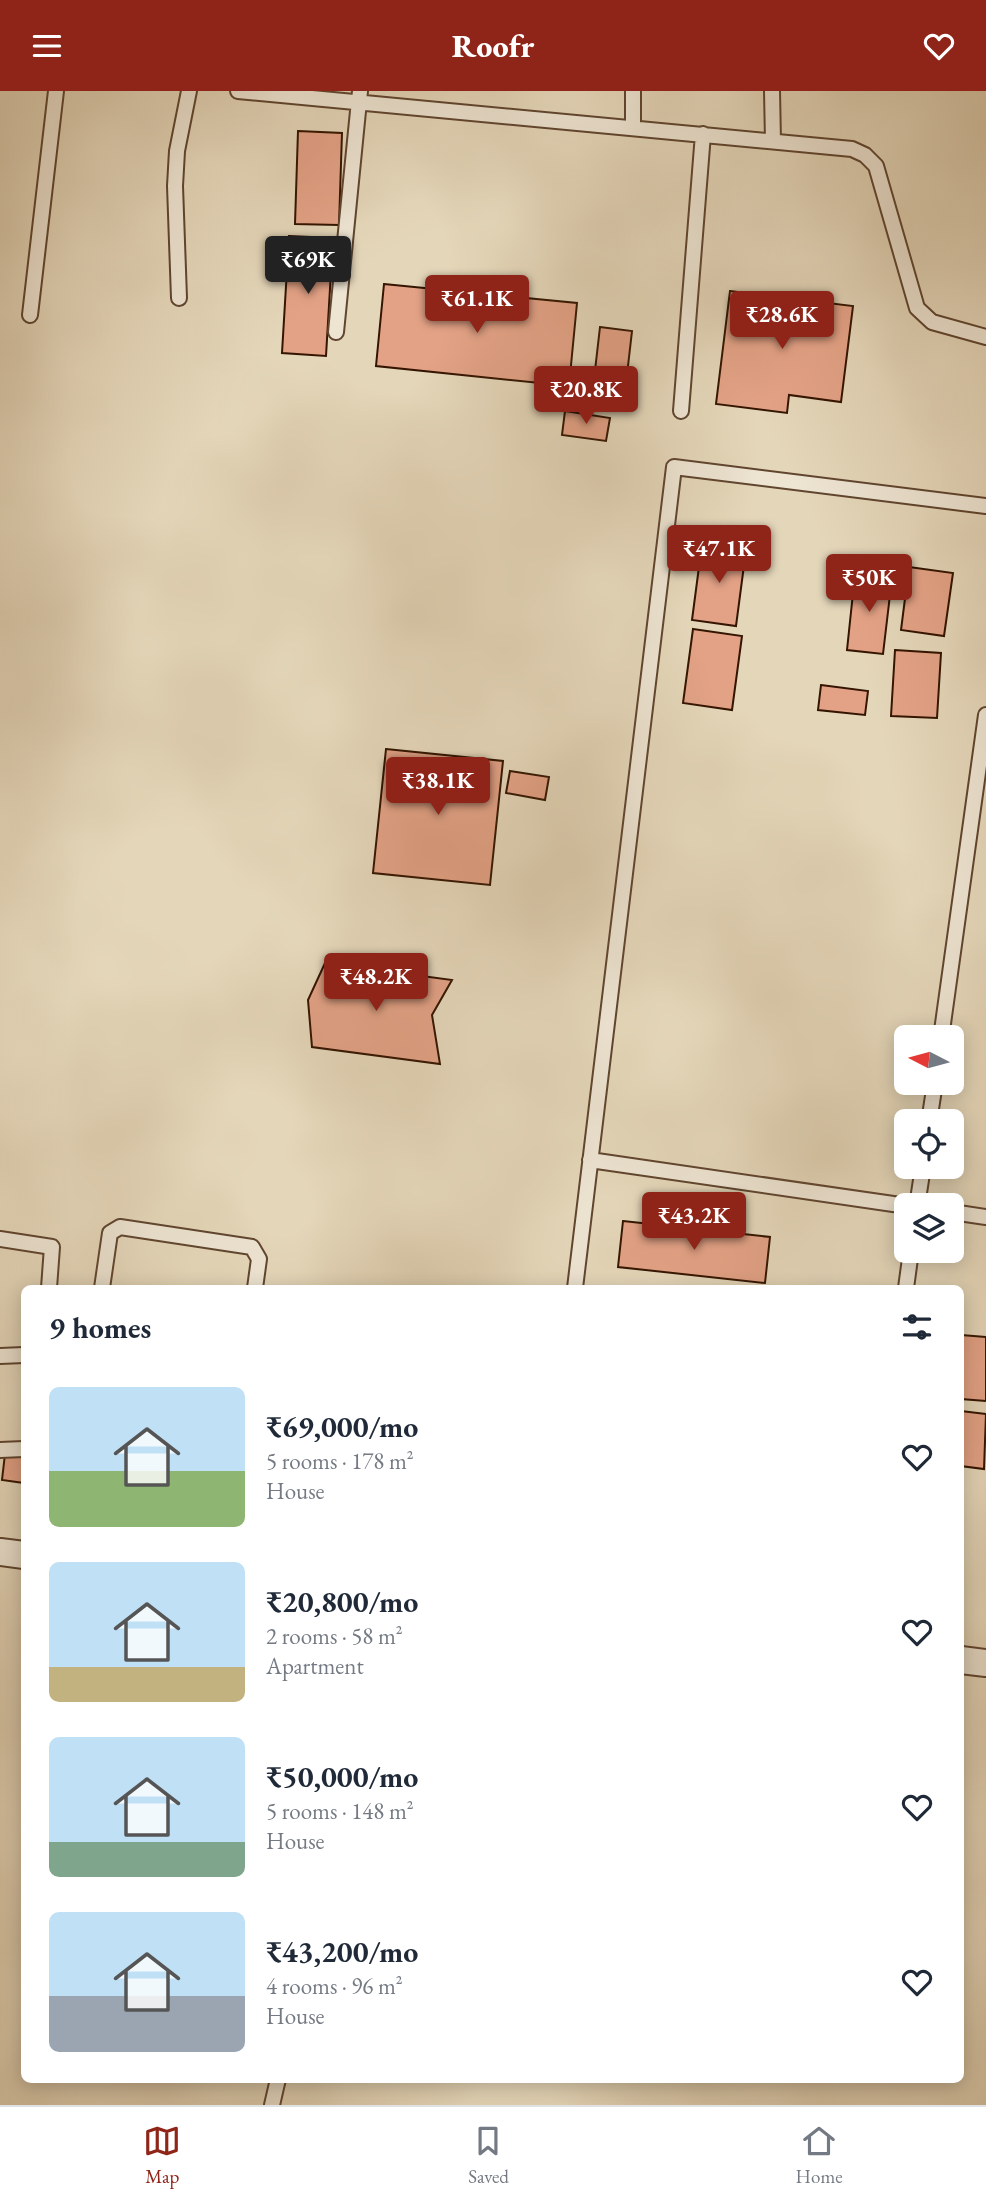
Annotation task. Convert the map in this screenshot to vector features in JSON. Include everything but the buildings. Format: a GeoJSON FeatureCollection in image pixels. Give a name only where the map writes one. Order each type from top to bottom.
{"type":"FeatureCollection","features":[{"type":"Feature","properties":{"kind":"street"},"geometry":{"type":"LineString","coordinates":[[0,1552],[21,1555]]}},
{"type":"Feature","properties":{"kind":"street"},"geometry":{"type":"LineString","coordinates":[[964,1660],[986,1663]]}},
{"type":"Feature","properties":{"kind":"lane"},"geometry":{"type":"LineString","coordinates":[[30,315],[56,91]]}},
{"type":"Feature","properties":{"kind":"lane"},"geometry":{"type":"LineString","coordinates":[[179,298],[175,186],[177,151],[189,91]]}},
{"type":"Feature","properties":{"kind":"lane"},"geometry":{"type":"LineString","coordinates":[[238,91],[360,97],[852,149],[865,155],[876,166],[917,308],[932,322],[986,337]]}},
{"type":"Feature","properties":{"kind":"lane"},"geometry":{"type":"LineString","coordinates":[[632,127],[633,91]]}},
{"type":"Feature","properties":{"kind":"lane"},"geometry":{"type":"LineString","coordinates":[[772,91],[773,141]]}},
{"type":"Feature","properties":{"kind":"lane"},"geometry":{"type":"LineString","coordinates":[[336,331],[360,97]]}},
{"type":"Feature","properties":{"kind":"lane"},"geometry":{"type":"LineString","coordinates":[[681,411],[703,134]]}},
{"type":"Feature","properties":{"kind":"lane"},"geometry":{"type":"LineString","coordinates":[[575,1285],[674,467],[986,506]]}},
{"type":"Feature","properties":{"kind":"lane"},"geometry":{"type":"LineString","coordinates":[[943,1025],[982,776],[986,715]]}},
{"type":"Feature","properties":{"kind":"lane"},"geometry":{"type":"LineString","coordinates":[[590,1160],[894,1204]]}},
{"type":"Feature","properties":{"kind":"lane"},"geometry":{"type":"LineString","coordinates":[[964,1214],[986,1217]]}},
{"type":"Feature","properties":{"kind":"lane"},"geometry":{"type":"LineString","coordinates":[[102,1285],[110,1233],[120,1227],[252,1247],[259,1259],[255,1285]]}},
{"type":"Feature","properties":{"kind":"lane"},"geometry":{"type":"LineString","coordinates":[[0,1239],[52,1247],[49,1285]]}},
{"type":"Feature","properties":{"kind":"lane"},"geometry":{"type":"LineString","coordinates":[[906,1285],[909,1263]]}},
{"type":"Feature","properties":{"kind":"lane"},"geometry":{"type":"LineString","coordinates":[[0,1356],[21,1355]]}},
{"type":"Feature","properties":{"kind":"lane"},"geometry":{"type":"LineString","coordinates":[[0,1450],[21,1449]]}},
{"type":"Feature","properties":{"kind":"lane"},"geometry":{"type":"LineString","coordinates":[[272,2105],[277,2083]]}}]}
